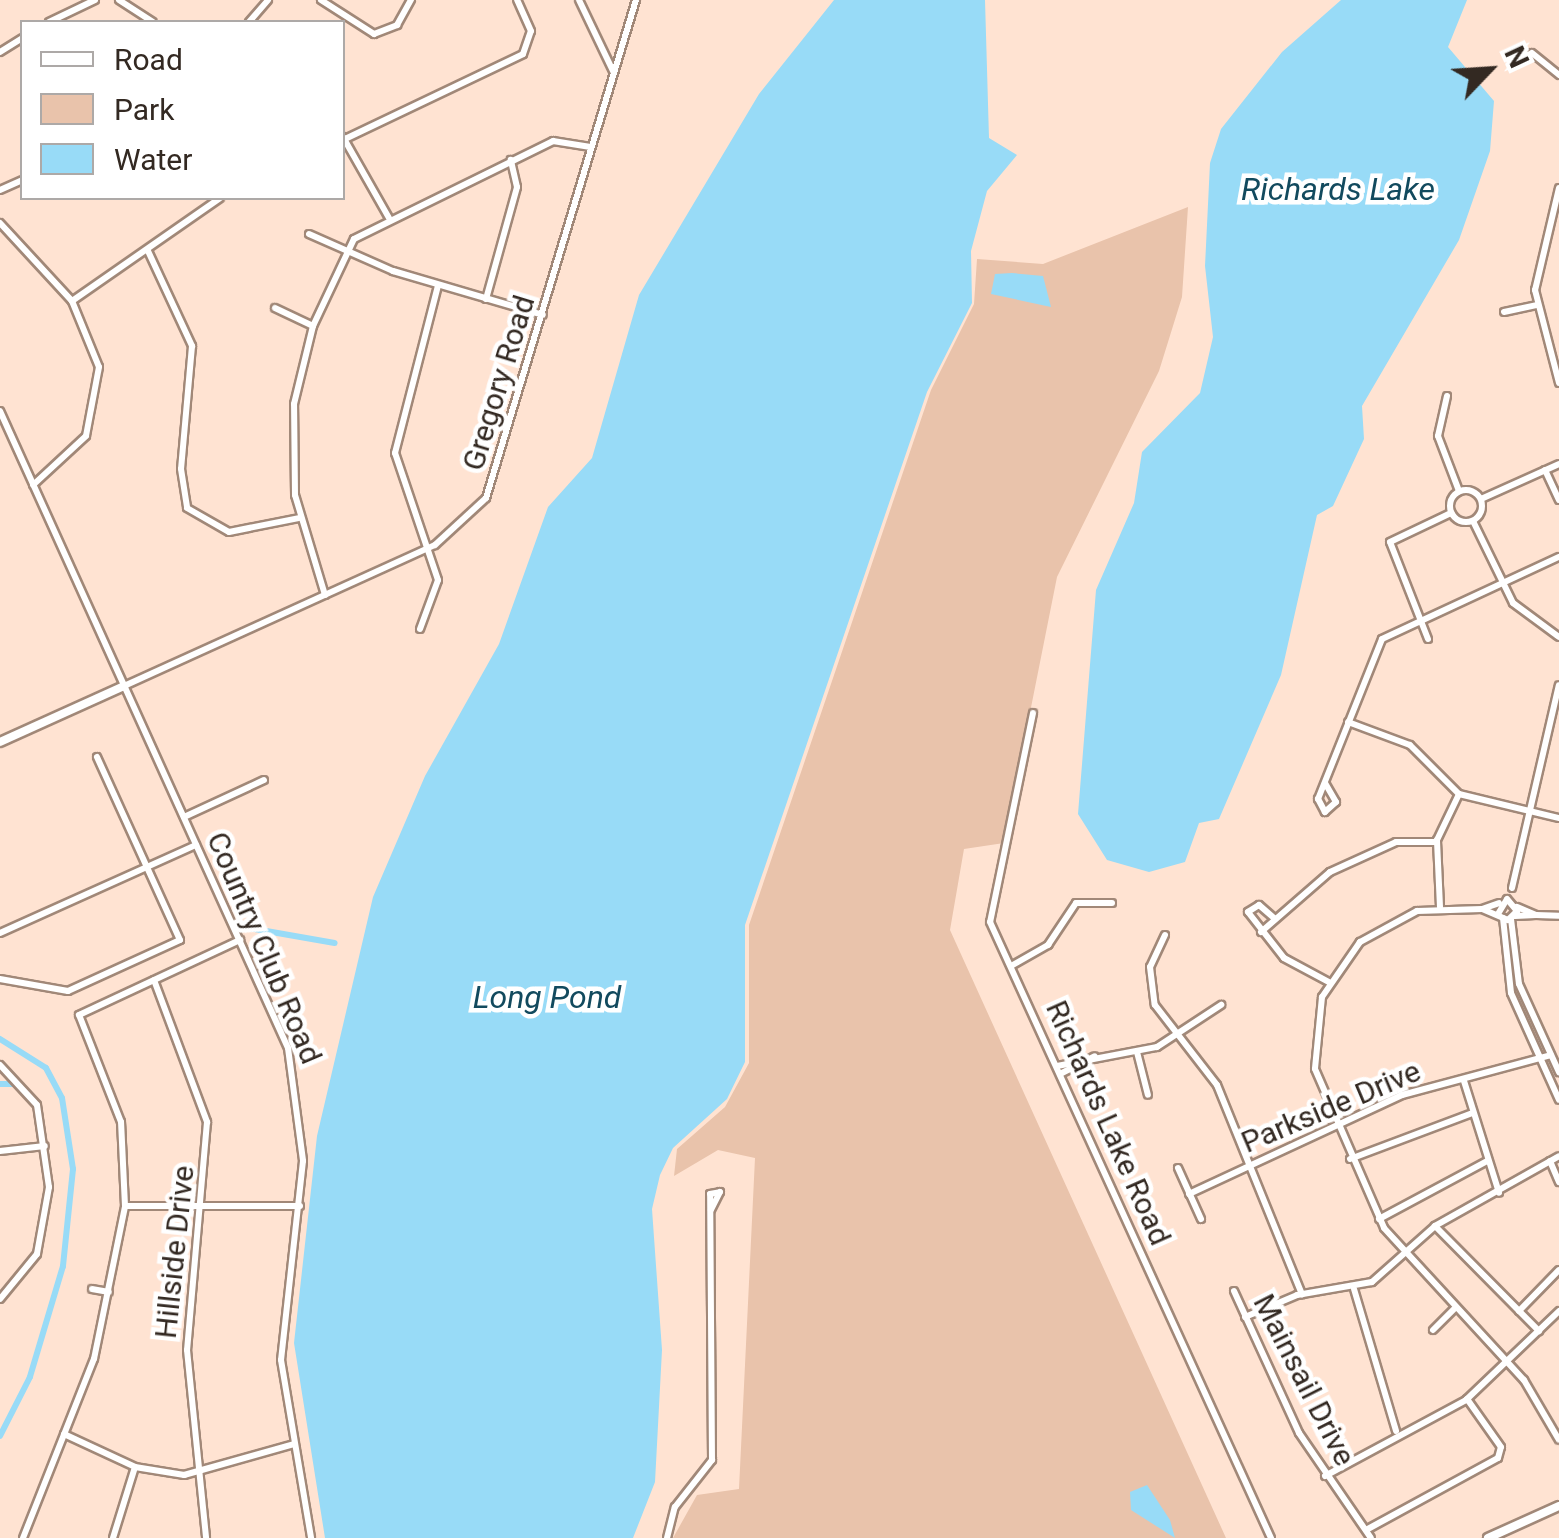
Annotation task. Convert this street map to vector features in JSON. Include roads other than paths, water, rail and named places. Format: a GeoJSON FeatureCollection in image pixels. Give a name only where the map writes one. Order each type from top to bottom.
{"type":"FeatureCollection","features":[{"type":"Feature","properties":{"kind":"main road"},"geometry":{"type":"LineString","coordinates":[[0,742],[124,686]]}},
{"type":"Feature","properties":{"kind":"main road"},"geometry":{"type":"LineString","coordinates":[[1488,1538],[1559,1506]]}},
{"type":"Feature","properties":{"kind":"street"},"geometry":{"type":"LineString","coordinates":[[53,20],[94,0]]}},
{"type":"Feature","properties":{"kind":"street"},"geometry":{"type":"LineString","coordinates":[[118,0],[150,20]]}},
{"type":"Feature","properties":{"kind":"street"},"geometry":{"type":"LineString","coordinates":[[251,20],[268,0]]}},
{"type":"Feature","properties":{"kind":"street"},"geometry":{"type":"LineString","coordinates":[[321,0],[374,34],[398,26],[411,0]]}},
{"type":"Feature","properties":{"kind":"street"},"geometry":{"type":"LineString","coordinates":[[345,137],[530,44],[517,0]]}},
{"type":"Feature","properties":{"kind":"street"},"geometry":{"type":"LineString","coordinates":[[579,0],[614,73]]}},
{"type":"Feature","properties":{"kind":"street","name":"Gregory Road"},"geometry":{"type":"LineString","coordinates":[[124,686],[427,549],[472,517],[494,483],[636,0]]}},
{"type":"Feature","properties":{"kind":"street"},"geometry":{"type":"LineString","coordinates":[[1532,53],[1559,76]]}},
{"type":"Feature","properties":{"kind":"street"},"geometry":{"type":"LineString","coordinates":[[345,140],[389,218]]}},
{"type":"Feature","properties":{"kind":"street"},"geometry":{"type":"LineString","coordinates":[[324,595],[299,518],[292,424],[313,326],[348,250],[389,218],[553,141],[591,148]]}},
{"type":"Feature","properties":{"kind":"street"},"geometry":{"type":"LineString","coordinates":[[486,299],[517,187],[511,160]]}},
{"type":"Feature","properties":{"kind":"street"},"geometry":{"type":"LineString","coordinates":[[1559,188],[1536,305],[1559,383]]}},
{"type":"Feature","properties":{"kind":"street"},"geometry":{"type":"LineString","coordinates":[[72,301],[217,200]]}},
{"type":"Feature","properties":{"kind":"street"},"geometry":{"type":"LineString","coordinates":[[0,222],[72,301],[96,352],[98,400],[69,461],[33,484]]}},
{"type":"Feature","properties":{"kind":"street"},"geometry":{"type":"LineString","coordinates":[[309,234],[438,285],[543,315]]}},
{"type":"Feature","properties":{"kind":"street"},"geometry":{"type":"LineString","coordinates":[[148,250],[192,346],[180,469],[187,508],[229,532],[299,518]]}},
{"type":"Feature","properties":{"kind":"street"},"geometry":{"type":"LineString","coordinates":[[420,629],[438,594],[395,452],[438,285]]}},
{"type":"Feature","properties":{"kind":"street"},"geometry":{"type":"LineString","coordinates":[[1504,312],[1536,305]]}},
{"type":"Feature","properties":{"kind":"street"},"geometry":{"type":"LineString","coordinates":[[275,308],[313,326]]}},
{"type":"Feature","properties":{"kind":"street"},"geometry":{"type":"LineString","coordinates":[[1428,640],[1390,542],[1451,513],[1459,491],[1438,436],[1448,396]]}},
{"type":"Feature","properties":{"kind":"street","name":"Country Club Road"},"geometry":{"type":"LineString","coordinates":[[0,411],[240,940],[294,1072],[300,1206],[281,1332],[294,1444],[312,1538]]}},
{"type":"Feature","properties":{"kind":"street"},"geometry":{"type":"LineString","coordinates":[[1472,521],[1481,499],[1559,464]]}},
{"type":"Feature","properties":{"kind":"street"},"geometry":{"type":"LineString","coordinates":[[1546,470],[1559,500]]}},
{"type":"Feature","properties":{"kind":"street"},"geometry":{"type":"LineString","coordinates":[[1459,491],[1481,499]]}},
{"type":"Feature","properties":{"kind":"street"},"geometry":{"type":"LineString","coordinates":[[1451,513],[1472,521],[1501,583],[1520,612],[1559,637]]}},
{"type":"Feature","properties":{"kind":"street"},"geometry":{"type":"LineString","coordinates":[[1325,784],[1373,651],[1421,619],[1559,557]]}},
{"type":"Feature","properties":{"kind":"street"},"geometry":{"type":"LineString","coordinates":[[1559,684],[1512,888],[1505,971],[1559,1100]]}},
{"type":"Feature","properties":{"kind":"street","name":"Richards Lake Road"},"geometry":{"type":"LineString","coordinates":[[1033,713],[990,922],[1272,1538]]}},
{"type":"Feature","properties":{"kind":"street"},"geometry":{"type":"LineString","coordinates":[[1348,722],[1410,745],[1459,794],[1559,818]]}},
{"type":"Feature","properties":{"kind":"street"},"geometry":{"type":"LineString","coordinates":[[0,979],[68,991],[180,940],[97,757]]}},
{"type":"Feature","properties":{"kind":"street"},"geometry":{"type":"LineString","coordinates":[[184,817],[264,780]]}},
{"type":"Feature","properties":{"kind":"street"},"geometry":{"type":"LineString","coordinates":[[1440,908],[1437,842],[1459,794]]}},
{"type":"Feature","properties":{"kind":"street"},"geometry":{"type":"LineString","coordinates":[[1260,932],[1330,872],[1396,842],[1437,842]]}},
{"type":"Feature","properties":{"kind":"street"},"geometry":{"type":"LineString","coordinates":[[0,933],[196,845]]}},
{"type":"Feature","properties":{"kind":"street"},"geometry":{"type":"LineString","coordinates":[[1011,966],[1043,950],[1076,903],[1112,903]]}},
{"type":"Feature","properties":{"kind":"street"},"geometry":{"type":"LineString","coordinates":[[1559,916],[1440,908],[1373,932],[1329,982],[1314,1057],[1336,1127],[1378,1219],[1404,1254],[1506,1361],[1559,1440]]}},
{"type":"Feature","properties":{"kind":"street"},"geometry":{"type":"LineString","coordinates":[[1274,918],[1250,909],[1260,932],[1329,982]]}},
{"type":"Feature","properties":{"kind":"street"},"geometry":{"type":"LineString","coordinates":[[1508,910],[1519,984],[1559,1072]]}},
{"type":"Feature","properties":{"kind":"street"},"geometry":{"type":"LineString","coordinates":[[1165,935],[1149,986],[1178,1034],[1213,1078],[1253,1165],[1302,1294]]}},
{"type":"Feature","properties":{"kind":"street"},"geometry":{"type":"LineString","coordinates":[[23,1538],[64,1434],[109,1292],[125,1206],[121,1122],[79,1015],[240,940]]}},
{"type":"Feature","properties":{"kind":"street","name":"Hillside Drive"},"geometry":{"type":"LineString","coordinates":[[154,980],[205,1107],[206,1206],[187,1350],[206,1538]]}},
{"type":"Feature","properties":{"kind":"street"},"geometry":{"type":"LineString","coordinates":[[1059,1070],[1096,1056],[1137,1052],[1178,1034],[1221,1006]]}},
{"type":"Feature","properties":{"kind":"street"},"geometry":{"type":"LineString","coordinates":[[1137,1052],[1148,1095]]}},
{"type":"Feature","properties":{"kind":"street","name":"Parkside Drive"},"geometry":{"type":"LineString","coordinates":[[1189,1194],[1402,1095],[1551,1055]]}},
{"type":"Feature","properties":{"kind":"street"},"geometry":{"type":"LineString","coordinates":[[0,1065],[30,1094],[45,1146],[40,1248],[0,1299]]}},
{"type":"Feature","properties":{"kind":"street"},"geometry":{"type":"LineString","coordinates":[[1464,1081],[1470,1114],[1499,1193]]}},
{"type":"Feature","properties":{"kind":"street"},"geometry":{"type":"LineString","coordinates":[[1350,1158],[1470,1114]]}},
{"type":"Feature","properties":{"kind":"street"},"geometry":{"type":"LineString","coordinates":[[0,1151],[45,1146]]}},
{"type":"Feature","properties":{"kind":"street"},"geometry":{"type":"LineString","coordinates":[[1245,1316],[1302,1294],[1354,1289],[1404,1254],[1435,1226],[1559,1156]]}},
{"type":"Feature","properties":{"kind":"street"},"geometry":{"type":"LineString","coordinates":[[1378,1219],[1487,1161]]}},
{"type":"Feature","properties":{"kind":"street"},"geometry":{"type":"LineString","coordinates":[[1550,1161],[1559,1182]]}},
{"type":"Feature","properties":{"kind":"street"},"geometry":{"type":"LineString","coordinates":[[1178,1168],[1201,1219]]}},
{"type":"Feature","properties":{"kind":"street"},"geometry":{"type":"LineString","coordinates":[[125,1206],[300,1206]]}},
{"type":"Feature","properties":{"kind":"street"},"geometry":{"type":"LineString","coordinates":[[667,1538],[675,1507],[712,1460],[711,1210]]}},
{"type":"Feature","properties":{"kind":"street"},"geometry":{"type":"LineString","coordinates":[[1435,1226],[1538,1331]]}},
{"type":"Feature","properties":{"kind":"street"},"geometry":{"type":"LineString","coordinates":[[1519,1311],[1559,1270]]}},
{"type":"Feature","properties":{"kind":"street"},"geometry":{"type":"LineString","coordinates":[[92,1289],[109,1292]]}},
{"type":"Feature","properties":{"kind":"street"},"geometry":{"type":"LineString","coordinates":[[1354,1289],[1396,1432]]}},
{"type":"Feature","properties":{"kind":"street","name":"Mainsail Drive"},"geometry":{"type":"LineString","coordinates":[[1234,1291],[1325,1476],[1369,1534]]}},
{"type":"Feature","properties":{"kind":"street"},"geometry":{"type":"LineString","coordinates":[[1432,1330],[1456,1308]]}},
{"type":"Feature","properties":{"kind":"street"},"geometry":{"type":"LineString","coordinates":[[1325,1476],[1396,1432],[1467,1399],[1559,1311]]}},
{"type":"Feature","properties":{"kind":"street"},"geometry":{"type":"LineString","coordinates":[[1369,1534],[1498,1458],[1501,1447],[1467,1399]]}},
{"type":"Feature","properties":{"kind":"street"},"geometry":{"type":"LineString","coordinates":[[64,1434],[135,1467],[198,1472],[294,1444]]}},
{"type":"Feature","properties":{"kind":"street"},"geometry":{"type":"LineString","coordinates":[[113,1538],[135,1467]]}},
{"type":"Feature","properties":{"kind":"water","name":"Long Pond"},"geometry":{"type":"Polygon","coordinates":[[[834,0],[985,0],[989,138],[1017,155],[987,191],[971,251],[972,303],[927,392],[745,925],[745,1062],[727,1099],[673,1148],[660,1175],[652,1209],[662,1350],[655,1482],[633,1538],[325,1538],[294,1343],[317,1136],[373,897],[425,776],[499,644],[548,507],[592,458],[639,295],[759,94],[834,0]]]}},
{"type":"Feature","properties":{"kind":"water","name":"Richards Lake"},"geometry":{"type":"Polygon","coordinates":[[[1341,0],[1467,0],[1448,47],[1494,101],[1490,151],[1459,240],[1362,406],[1364,439],[1333,506],[1317,515],[1281,675],[1219,819],[1199,823],[1185,862],[1149,872],[1107,860],[1078,814],[1096,590],[1134,503],[1142,452],[1200,393],[1213,337],[1205,266],[1210,163],[1221,129],[1282,52],[1341,0]]]}},
{"type":"Feature","properties":{"kind":"water"},"geometry":{"type":"Polygon","coordinates":[[[995,274],[1043,276],[1051,307],[991,294],[995,274]]]}},
{"type":"Feature","properties":{"kind":"water"},"geometry":{"type":"Polygon","coordinates":[[[1147,1485],[1170,1520],[1175,1538],[1131,1510],[1130,1492],[1147,1485]]]}},
{"type":"Feature","properties":{"kind":"waterway"},"geometry":{"type":"LineString","coordinates":[[243,927],[335,943]]}},
{"type":"Feature","properties":{"kind":"waterway"},"geometry":{"type":"LineString","coordinates":[[0,1039],[46,1068],[62,1098],[73,1169],[63,1266],[30,1377],[0,1436]]}},
{"type":"Feature","properties":{"kind":"waterway"},"geometry":{"type":"LineString","coordinates":[[0,1084],[14,1084]]}}]}
